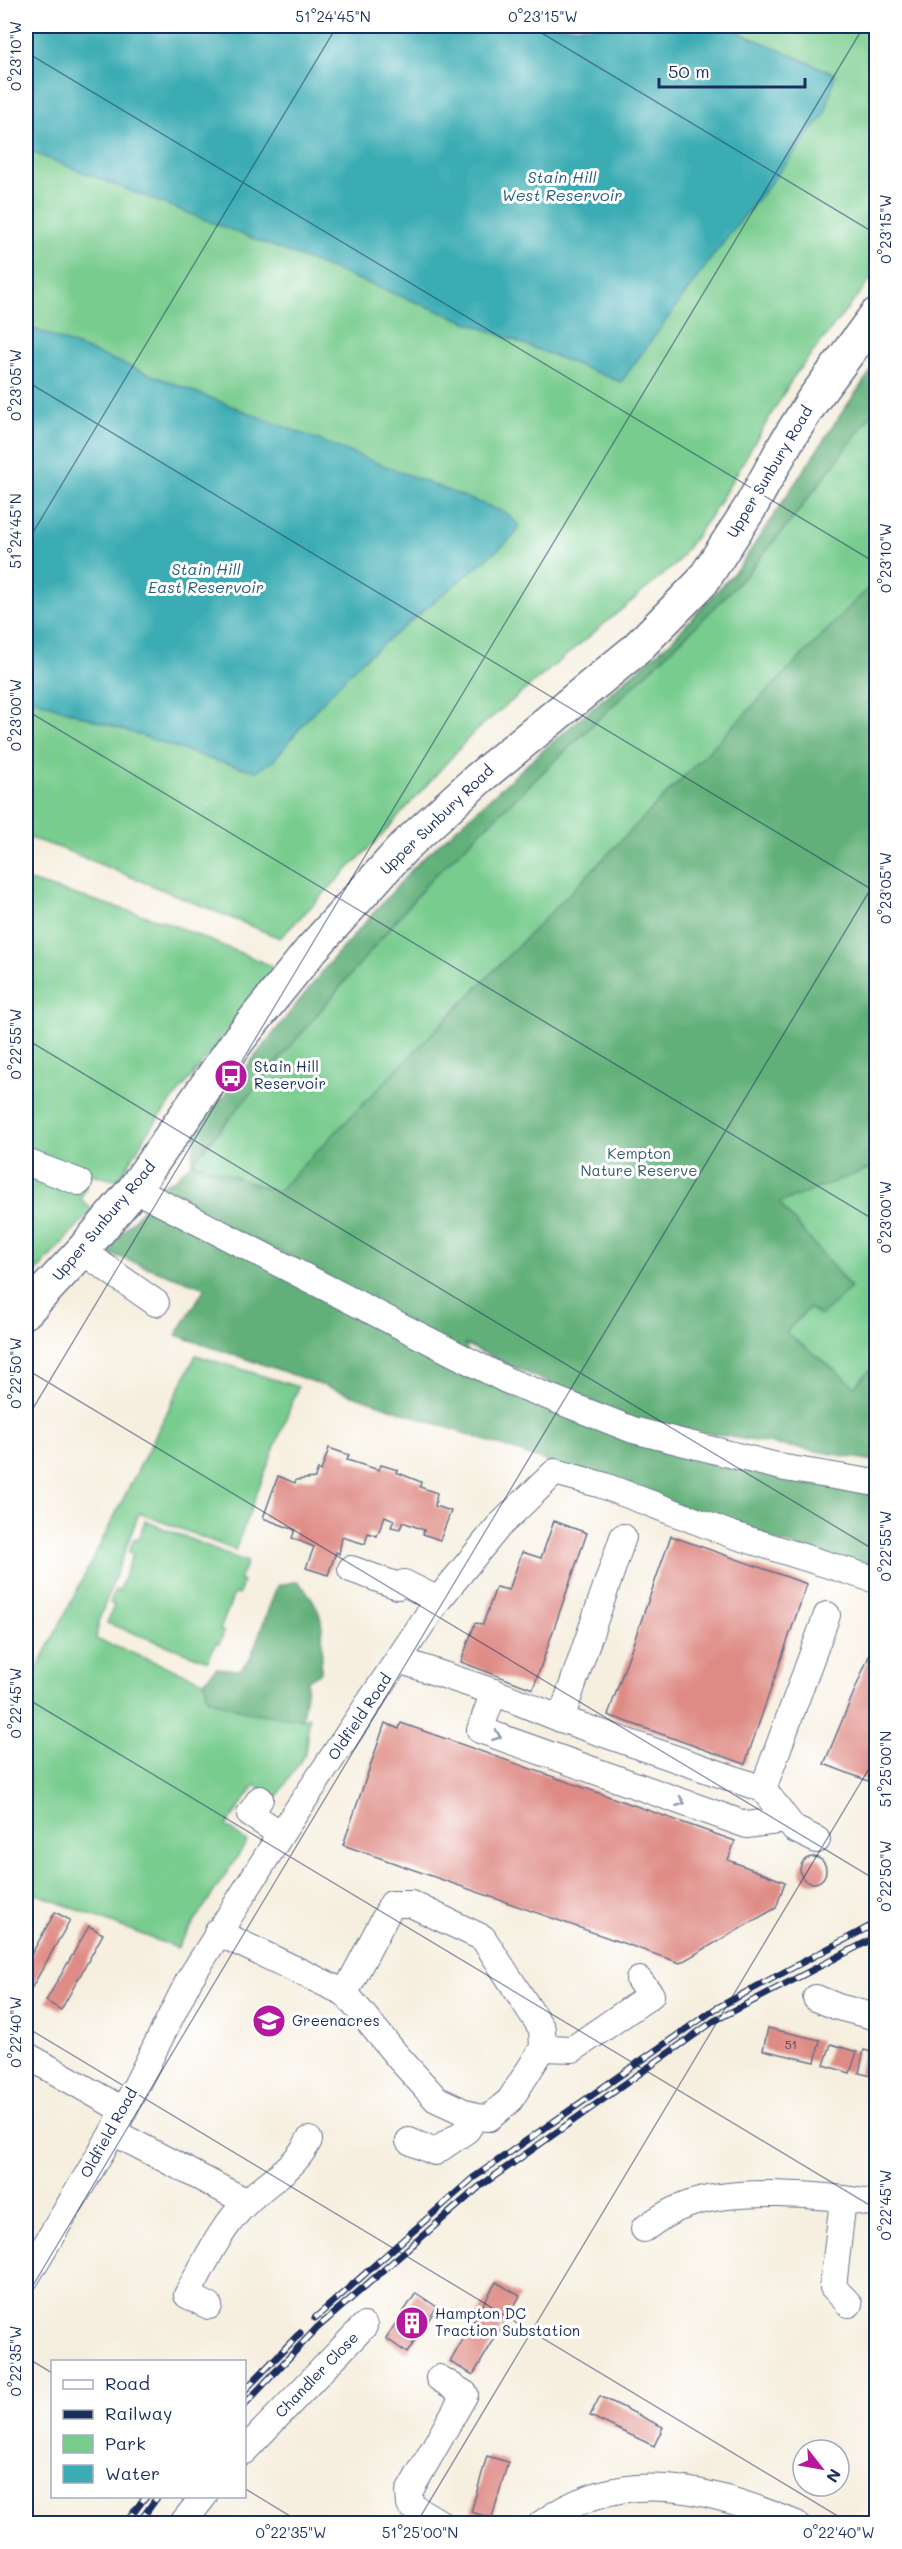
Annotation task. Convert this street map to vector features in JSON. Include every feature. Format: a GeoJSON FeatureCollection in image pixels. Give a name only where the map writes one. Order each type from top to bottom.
{"type":"FeatureCollection","features":[{"type":"Feature","properties":{"kind":"highway","name":"Upper Sunbury Road"},"geometry":{"type":"LineString","coordinates":[[26,1311],[82,1251],[134,1188],[239,1039],[311,950],[404,848],[478,779],[634,651],[702,582],[750,508],[813,400],[876,315]]}},
{"type":"Feature","properties":{"kind":"street"},"geometry":{"type":"LineString","coordinates":[[26,1162],[79,1182]]}},
{"type":"Feature","properties":{"kind":"street"},"geometry":{"type":"LineString","coordinates":[[134,1188],[506,1380],[633,1430],[785,1468],[876,1483]]}},
{"type":"Feature","properties":{"kind":"street"},"geometry":{"type":"LineString","coordinates":[[82,1251],[156,1303]]}},
{"type":"Feature","properties":{"kind":"street","name":"Oldfield Road"},"geometry":{"type":"LineString","coordinates":[[26,2278],[118,2121],[189,1980],[217,1932],[281,1834],[438,1600],[498,1527],[555,1472],[602,1485],[730,1534],[876,1580]]}},
{"type":"Feature","properties":{"kind":"street"},"geometry":{"type":"LineString","coordinates":[[561,1719],[623,1537]]}},
{"type":"Feature","properties":{"kind":"street"},"geometry":{"type":"LineString","coordinates":[[351,1569],[398,1586],[404,1583],[438,1600]]}},
{"type":"Feature","properties":{"kind":"street"},"geometry":{"type":"LineString","coordinates":[[763,1789],[827,1615]]}},
{"type":"Feature","properties":{"kind":"street"},"geometry":{"type":"LineString","coordinates":[[399,1660],[763,1789],[794,1829],[817,1840]]}},
{"type":"Feature","properties":{"kind":"street"},"geometry":{"type":"LineString","coordinates":[[494,1692],[480,1730],[747,1825],[786,1820]]}},
{"type":"Feature","properties":{"kind":"street"},"geometry":{"type":"LineString","coordinates":[[250,1814],[281,1834]]}},
{"type":"Feature","properties":{"kind":"street"},"geometry":{"type":"LineString","coordinates":[[217,1932],[345,1993],[436,2099],[475,2116],[489,2118],[510,2100],[543,2048],[542,2029],[483,1938],[411,1904],[392,1904],[345,1993]]}},
{"type":"Feature","properties":{"kind":"street"},"geometry":{"type":"LineString","coordinates":[[543,2048],[573,2049],[651,1995],[639,1980]]}},
{"type":"Feature","properties":{"kind":"street"},"geometry":{"type":"LineString","coordinates":[[816,1998],[838,2007],[876,2017]]}},
{"type":"Feature","properties":{"kind":"street"},"geometry":{"type":"LineString","coordinates":[[26,2055],[118,2121],[247,2202]]}},
{"type":"Feature","properties":{"kind":"street"},"geometry":{"type":"LineString","coordinates":[[409,2141],[435,2152],[467,2130],[475,2116]]}},
{"type":"Feature","properties":{"kind":"street"},"geometry":{"type":"LineString","coordinates":[[209,2306],[187,2295],[223,2229],[247,2202],[299,2158],[309,2140]]}},
{"type":"Feature","properties":{"kind":"street"},"geometry":{"type":"LineString","coordinates":[[644,2229],[685,2205],[722,2197],[763,2195],[843,2199],[876,2204]]}},
{"type":"Feature","properties":{"kind":"street"},"geometry":{"type":"LineString","coordinates":[[843,2199],[833,2288],[849,2304]]}},
{"type":"Feature","properties":{"kind":"street","name":"Chandler Close"},"geometry":{"type":"LineString","coordinates":[[246,2449],[364,2326]]}},
{"type":"Feature","properties":{"kind":"street"},"geometry":{"type":"LineString","coordinates":[[440,2378],[465,2394],[409,2492],[410,2505],[442,2523]]}},
{"type":"Feature","properties":{"kind":"street"},"geometry":{"type":"LineString","coordinates":[[541,2523],[567,2506],[605,2491],[658,2487],[711,2496],[796,2523]]}},
{"type":"Feature","properties":{"kind":"street"},"geometry":{"type":"LineString","coordinates":[[182,2523],[202,2498]]}},
{"type":"Feature","properties":{"kind":"green space"},"geometry":{"type":"Polygon","coordinates":[[[724,26],[876,26],[876,273],[794,376],[714,511],[675,565],[473,733],[382,835],[280,938],[63,849],[26,837],[26,697],[216,761],[273,761],[313,712],[356,666],[513,537],[508,514],[26,326],[26,150],[621,382],[715,253],[825,114],[835,74],[724,26]]]}},
{"type":"Feature","properties":{"kind":"green space","name":"Kempton Nature Reserve"},"geometry":{"type":"Polygon","coordinates":[[[876,364],[876,408],[794,517],[746,575],[696,626],[432,878],[193,1162],[277,1192],[876,580],[876,1166],[779,1203],[851,1288],[820,1316],[809,1308],[786,1332],[855,1386],[876,1364],[876,1461],[628,1420],[465,1344],[473,1370],[638,1443],[876,1493],[876,1569],[729,1528],[557,1465],[176,1335],[205,1288],[105,1252],[144,1208],[159,1213],[284,1274],[299,1260],[151,1191],[175,1179],[192,1162],[195,1132],[330,962],[416,865],[542,751],[672,640],[740,566],[876,364]]]}},
{"type":"Feature","properties":{"kind":"green space","name":"Kempton Nature Reserve"},"geometry":{"type":"Polygon","coordinates":[[[876,408],[876,1461],[773,1444],[512,1367],[151,1191],[175,1179],[192,1162],[432,878],[696,626],[746,575],[794,517],[876,408]]]}},
{"type":"Feature","properties":{"kind":"green space"},"geometry":{"type":"Polygon","coordinates":[[[26,880],[163,921],[277,968],[150,1129],[118,1181],[90,1174],[81,1199],[92,1210],[26,1283],[26,880]]]}},
{"type":"Feature","properties":{"kind":"green space"},"geometry":{"type":"Polygon","coordinates":[[[196,1355],[298,1387],[235,1550],[139,1513],[99,1620],[96,1639],[204,1681],[209,1699],[302,1719],[309,1717],[305,1754],[275,1800],[255,1785],[226,1826],[247,1842],[177,1948],[26,1890],[26,1691],[196,1355]]]}},
{"type":"Feature","properties":{"kind":"green space"},"geometry":{"type":"Polygon","coordinates":[[[145,1521],[247,1562],[239,1580],[243,1582],[239,1595],[234,1594],[220,1630],[224,1632],[208,1661],[107,1623],[114,1605],[110,1603],[115,1590],[119,1591],[133,1554],[129,1552],[134,1539],[138,1540],[145,1521]]]}},
{"type":"Feature","properties":{"kind":"green space"},"geometry":{"type":"Polygon","coordinates":[[[297,1581],[319,1612],[322,1634],[321,1672],[308,1680],[302,1719],[250,1713],[208,1699],[204,1681],[216,1668],[239,1670],[250,1659],[277,1586],[297,1581]]]}},
{"type":"Feature","properties":{"kind":"water","name":"Stain Hill West Reservoir"},"geometry":{"type":"Polygon","coordinates":[[[26,26],[724,26],[835,74],[825,114],[715,253],[621,382],[26,150],[26,26]]]}},
{"type":"Feature","properties":{"kind":"water","name":"Stain Hill East Reservoir"},"geometry":{"type":"Polygon","coordinates":[[[26,326],[508,514],[519,526],[513,537],[356,666],[313,712],[273,761],[256,771],[216,761],[26,697],[26,326]]]}},
{"type":"Feature","properties":{"kind":"building"},"geometry":{"type":"Polygon","coordinates":[[[329,1448],[349,1455],[347,1460],[379,1470],[381,1465],[398,1470],[396,1472],[421,1482],[420,1487],[437,1493],[435,1506],[451,1511],[440,1540],[423,1534],[424,1530],[403,1522],[400,1529],[391,1527],[394,1520],[385,1516],[377,1536],[368,1533],[365,1544],[342,1537],[339,1554],[336,1552],[328,1575],[306,1568],[314,1547],[292,1538],[295,1530],[263,1518],[278,1476],[295,1483],[296,1480],[315,1478],[318,1469],[321,1471],[329,1448]]]}},
{"type":"Feature","properties":{"kind":"building"},"geometry":{"type":"Polygon","coordinates":[[[554,1521],[587,1533],[533,1689],[461,1662],[475,1623],[483,1624],[496,1587],[509,1590],[522,1552],[541,1558],[554,1521]]]}},
{"type":"Feature","properties":{"kind":"building"},"geometry":{"type":"Polygon","coordinates":[[[671,1536],[807,1584],[745,1764],[608,1715],[671,1536]]]}},
{"type":"Feature","properties":{"kind":"building"},"geometry":{"type":"Polygon","coordinates":[[[876,1639],[876,1784],[824,1764],[876,1639]]]}},
{"type":"Feature","properties":{"kind":"building"},"geometry":{"type":"Polygon","coordinates":[[[385,1723],[399,1729],[401,1723],[735,1841],[728,1860],[785,1882],[776,1908],[680,1963],[343,1845],[385,1723]]]}},
{"type":"Feature","properties":{"kind":"building"},"geometry":{"type":"Polygon","coordinates":[[[813,1857],[822,1861],[826,1870],[822,1879],[813,1883],[804,1879],[800,1870],[804,1861],[813,1857]]]}},
{"type":"Feature","properties":{"kind":"building"},"geometry":{"type":"Polygon","coordinates":[[[55,1912],[70,1920],[31,1989],[26,1986],[26,1964],[55,1912]]]}},
{"type":"Feature","properties":{"kind":"building"},"geometry":{"type":"Polygon","coordinates":[[[89,1926],[103,1934],[61,2010],[46,2001],[89,1926]]]}},
{"type":"Feature","properties":{"kind":"building"},"geometry":{"type":"Polygon","coordinates":[[[768,2028],[820,2040],[815,2062],[763,2050],[768,2028]]]}},
{"type":"Feature","properties":{"kind":"building"},"geometry":{"type":"Polygon","coordinates":[[[831,2044],[857,2052],[850,2073],[824,2065],[831,2044]]]}},
{"type":"Feature","properties":{"kind":"building"},"geometry":{"type":"Polygon","coordinates":[[[864,2050],[876,2053],[876,2077],[859,2073],[864,2050]]]}},
{"type":"Feature","properties":{"kind":"building"},"geometry":{"type":"Polygon","coordinates":[[[496,2282],[520,2296],[473,2375],[450,2362],[496,2282]]]}},
{"type":"Feature","properties":{"kind":"building","name":"Hampton DC Traction Substation"},"geometry":{"type":"Polygon","coordinates":[[[416,2293],[437,2307],[407,2353],[386,2338],[416,2293]]]}},
{"type":"Feature","properties":{"kind":"building"},"geometry":{"type":"Polygon","coordinates":[[[600,2396],[663,2427],[654,2446],[590,2416],[600,2396]]]}},
{"type":"Feature","properties":{"kind":"building"},"geometry":{"type":"Polygon","coordinates":[[[487,2456],[508,2462],[492,2518],[471,2512],[487,2456]]]}},
{"type":"Feature","properties":{"kind":"railway"},"geometry":{"type":"LineString","coordinates":[[315,2318],[473,2178],[715,2009],[876,1923]]}},
{"type":"Feature","properties":{"kind":"railway"},"geometry":{"type":"LineString","coordinates":[[246,2403],[317,2328],[479,2187],[714,2021],[876,1937]]}},
{"type":"Feature","properties":{"kind":"railway"},"geometry":{"type":"LineString","coordinates":[[246,2389],[300,2333]]}},
{"type":"Feature","properties":{"kind":"railway"},"geometry":{"type":"LineString","coordinates":[[125,2524],[144,2498]]}},
{"type":"Feature","properties":{"kind":"railway"},"geometry":{"type":"LineString","coordinates":[[138,2524],[157,2498]]}},
{"type":"Feature","properties":{"kind":"place","name":"Stain Hill Reservoir"},"geometry":{"type":"Point","coordinates":[231,1076]}},
{"type":"Feature","properties":{"kind":"place","name":"Greenacres"},"geometry":{"type":"Point","coordinates":[269,2021]}},
{"type":"Feature","properties":{"kind":"place","name":"Hampton DC Traction Substation"},"geometry":{"type":"Point","coordinates":[412,2323]}}]}
